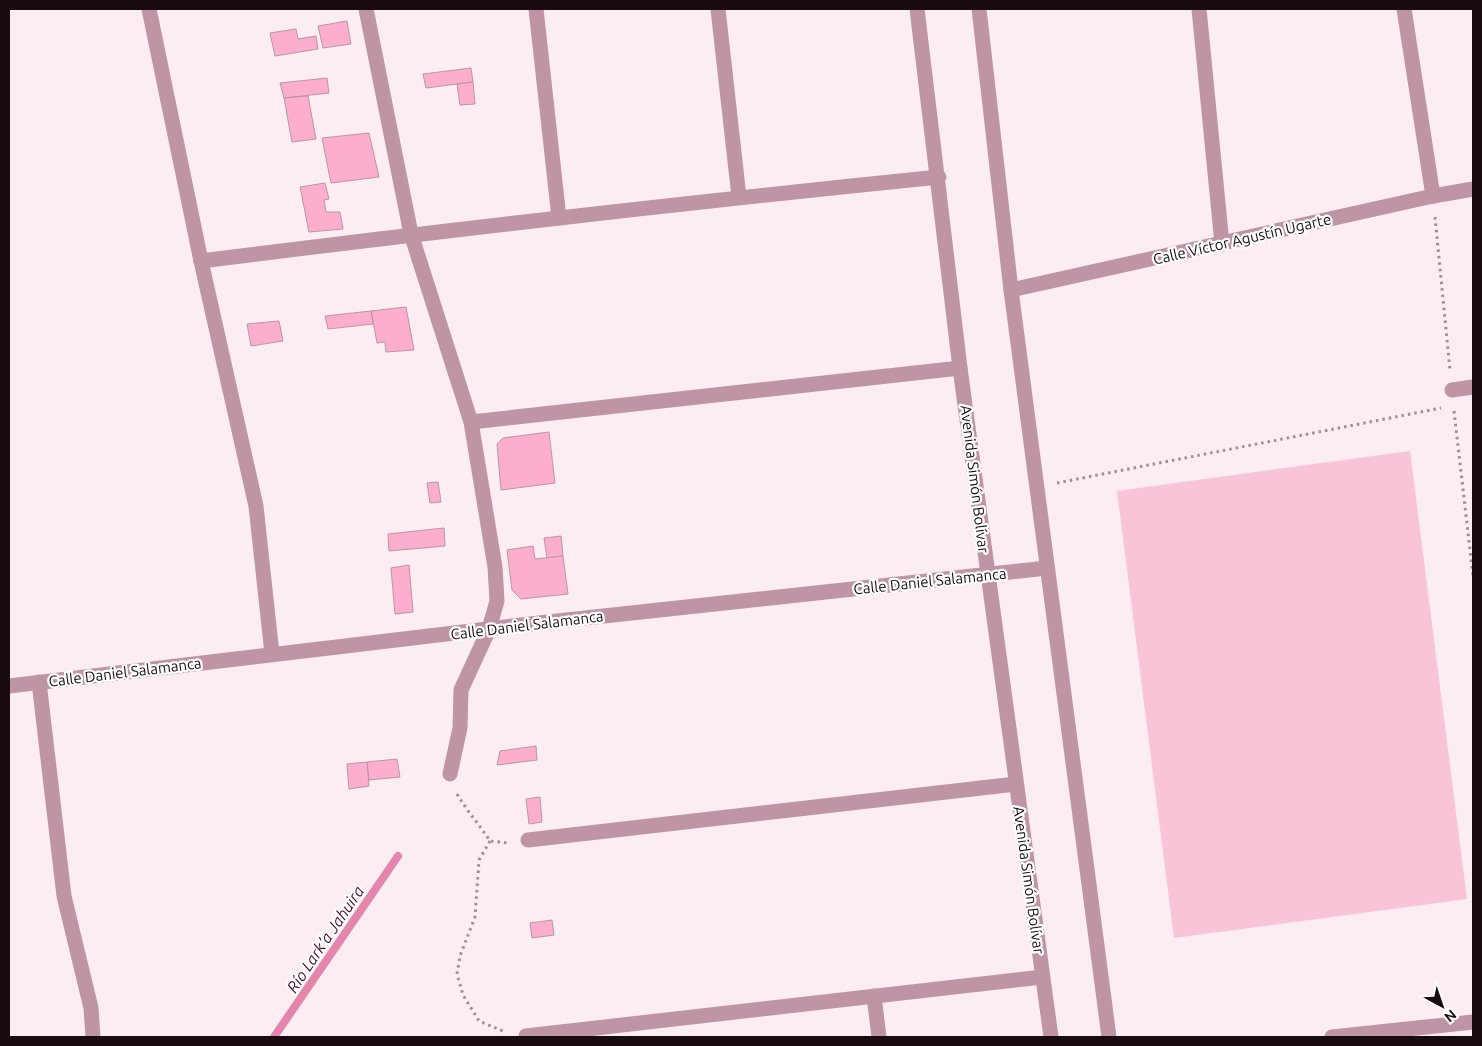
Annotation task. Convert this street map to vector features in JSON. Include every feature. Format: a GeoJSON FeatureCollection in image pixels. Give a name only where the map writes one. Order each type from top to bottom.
{"type":"FeatureCollection","features":[{"type":"Feature","properties":{"kind":"street"},"geometry":{"type":"LineString","coordinates":[[149,9],[201,261],[256,506],[272,654]]}},
{"type":"Feature","properties":{"kind":"street"},"geometry":{"type":"LineString","coordinates":[[366,9],[412,234],[471,422],[495,567],[497,601],[489,629],[461,690],[460,728],[450,774]]}},
{"type":"Feature","properties":{"kind":"street"},"geometry":{"type":"LineString","coordinates":[[536,9],[559,218]]}},
{"type":"Feature","properties":{"kind":"street"},"geometry":{"type":"LineString","coordinates":[[718,9],[739,197]]}},
{"type":"Feature","properties":{"kind":"street","name":"Avenida Simón Bolívar"},"geometry":{"type":"LineString","coordinates":[[918,9],[960,368],[1051,1037]]}},
{"type":"Feature","properties":{"kind":"street"},"geometry":{"type":"LineString","coordinates":[[979,9],[1046,568],[1109,1037]]}},
{"type":"Feature","properties":{"kind":"street"},"geometry":{"type":"LineString","coordinates":[[1199,9],[1222,244]]}},
{"type":"Feature","properties":{"kind":"street"},"geometry":{"type":"LineString","coordinates":[[1404,9],[1433,196]]}},
{"type":"Feature","properties":{"kind":"street"},"geometry":{"type":"LineString","coordinates":[[201,261],[412,234],[739,197],[939,177]]}},
{"type":"Feature","properties":{"kind":"street","name":"Calle Víctor Agustín Ugarte"},"geometry":{"type":"LineString","coordinates":[[1012,290],[1433,196],[1473,190]]}},
{"type":"Feature","properties":{"kind":"street"},"geometry":{"type":"LineString","coordinates":[[471,422],[960,368]]}},
{"type":"Feature","properties":{"kind":"street"},"geometry":{"type":"LineString","coordinates":[[1452,390],[1473,387]]}},
{"type":"Feature","properties":{"kind":"street","name":"Calle Daniel Salamanca"},"geometry":{"type":"LineString","coordinates":[[9,686],[489,629],[987,576],[1046,568]]}},
{"type":"Feature","properties":{"kind":"street"},"geometry":{"type":"LineString","coordinates":[[38,682],[64,896],[91,1008],[93,1037]]}},
{"type":"Feature","properties":{"kind":"street"},"geometry":{"type":"LineString","coordinates":[[528,840],[1016,784]]}},
{"type":"Feature","properties":{"kind":"street"},"geometry":{"type":"LineString","coordinates":[[519,1035],[1042,976]]}},
{"type":"Feature","properties":{"kind":"street"},"geometry":{"type":"LineString","coordinates":[[874,996],[879,1037]]}},
{"type":"Feature","properties":{"kind":"street"},"geometry":{"type":"LineString","coordinates":[[1332,1037],[1473,1022]]}},
{"type":"Feature","properties":{"kind":"path"},"geometry":{"type":"LineString","coordinates":[[1036,487],[1443,408]]}},
{"type":"Feature","properties":{"kind":"path"},"geometry":{"type":"LineString","coordinates":[[450,774],[466,811],[478,821],[490,841]]}},
{"type":"Feature","properties":{"kind":"path"},"geometry":{"type":"LineString","coordinates":[[490,841],[503,843],[528,840]]}},
{"type":"Feature","properties":{"kind":"path"},"geometry":{"type":"LineString","coordinates":[[490,841],[479,860],[475,917],[460,956],[457,974],[463,995],[479,1021],[519,1035]]}},
{"type":"Feature","properties":{"kind":"shaded area"},"geometry":{"type":"Polygon","coordinates":[[[1410,451],[1467,899],[1174,938],[1117,491],[1410,451]]]}},
{"type":"Feature","properties":{"kind":"building"},"geometry":{"type":"Polygon","coordinates":[[[347,21],[351,44],[323,48],[318,26],[347,21]]]}},
{"type":"Feature","properties":{"kind":"building"},"geometry":{"type":"Polygon","coordinates":[[[296,29],[298,39],[316,36],[318,49],[275,56],[270,33],[296,29]]]}},
{"type":"Feature","properties":{"kind":"building"},"geometry":{"type":"Polygon","coordinates":[[[471,68],[473,82],[426,88],[423,74],[471,68]]]}},
{"type":"Feature","properties":{"kind":"building"},"geometry":{"type":"Polygon","coordinates":[[[327,78],[329,93],[284,98],[280,83],[327,78]]]}},
{"type":"Feature","properties":{"kind":"building"},"geometry":{"type":"Polygon","coordinates":[[[473,82],[475,104],[460,105],[457,84],[473,82]]]}},
{"type":"Feature","properties":{"kind":"building"},"geometry":{"type":"Polygon","coordinates":[[[308,96],[316,139],[292,142],[284,98],[308,96]]]}},
{"type":"Feature","properties":{"kind":"building"},"geometry":{"type":"Polygon","coordinates":[[[369,133],[379,177],[331,183],[322,138],[369,133]]]}},
{"type":"Feature","properties":{"kind":"building"},"geometry":{"type":"Polygon","coordinates":[[[325,183],[329,199],[324,200],[326,212],[340,212],[343,229],[309,232],[300,187],[325,183]]]}},
{"type":"Feature","properties":{"kind":"building"},"geometry":{"type":"Polygon","coordinates":[[[406,307],[414,350],[386,352],[385,342],[377,343],[371,311],[406,307]]]}},
{"type":"Feature","properties":{"kind":"building"},"geometry":{"type":"Polygon","coordinates":[[[371,311],[373,324],[328,329],[325,316],[371,311]]]}},
{"type":"Feature","properties":{"kind":"building"},"geometry":{"type":"Polygon","coordinates":[[[279,321],[283,341],[251,346],[247,324],[279,321]]]}},
{"type":"Feature","properties":{"kind":"building"},"geometry":{"type":"Polygon","coordinates":[[[549,432],[555,483],[501,490],[497,444],[503,438],[549,432]]]}},
{"type":"Feature","properties":{"kind":"building"},"geometry":{"type":"Polygon","coordinates":[[[438,482],[441,502],[430,503],[427,483],[438,482]]]}},
{"type":"Feature","properties":{"kind":"building"},"geometry":{"type":"Polygon","coordinates":[[[444,528],[445,546],[389,551],[388,534],[444,528]]]}},
{"type":"Feature","properties":{"kind":"building"},"geometry":{"type":"Polygon","coordinates":[[[561,536],[563,556],[547,558],[544,538],[561,536]]]}},
{"type":"Feature","properties":{"kind":"building"},"geometry":{"type":"Polygon","coordinates":[[[533,546],[535,559],[563,556],[568,594],[521,599],[512,590],[507,550],[533,546]]]}},
{"type":"Feature","properties":{"kind":"building"},"geometry":{"type":"Polygon","coordinates":[[[409,565],[413,612],[395,614],[391,568],[409,565]]]}},
{"type":"Feature","properties":{"kind":"building"},"geometry":{"type":"Polygon","coordinates":[[[536,746],[537,760],[497,765],[500,751],[536,746]]]}},
{"type":"Feature","properties":{"kind":"building"},"geometry":{"type":"Polygon","coordinates":[[[397,759],[400,777],[369,780],[367,762],[397,759]]]}},
{"type":"Feature","properties":{"kind":"building"},"geometry":{"type":"Polygon","coordinates":[[[367,762],[369,786],[349,789],[347,764],[367,762]]]}},
{"type":"Feature","properties":{"kind":"building"},"geometry":{"type":"Polygon","coordinates":[[[540,797],[542,822],[529,824],[526,799],[540,797]]]}},
{"type":"Feature","properties":{"kind":"building"},"geometry":{"type":"Polygon","coordinates":[[[552,920],[554,935],[532,938],[530,923],[552,920]]]}},
{"type":"Feature","properties":{"kind":"waterway","name":"Río Lark’a Jahuira"},"geometry":{"type":"LineString","coordinates":[[274,1037],[398,856]]}}]}
